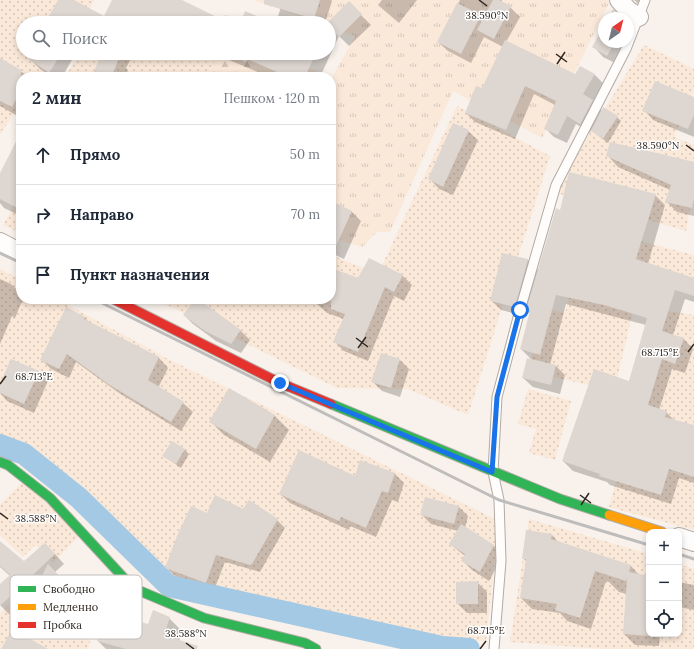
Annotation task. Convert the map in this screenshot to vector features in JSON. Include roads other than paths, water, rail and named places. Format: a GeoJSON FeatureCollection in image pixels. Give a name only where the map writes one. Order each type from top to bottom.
{"type":"FeatureCollection","features":[{"type":"Feature","properties":{"kind":"street"},"geometry":{"type":"LineString","coordinates":[[619,0],[628,10],[639,17]]}},
{"type":"Feature","properties":{"kind":"street"},"geometry":{"type":"LineString","coordinates":[[0,242],[16,250]]}},
{"type":"Feature","properties":{"kind":"street"},"geometry":{"type":"LineString","coordinates":[[123,304],[280,383],[560,499],[653,529]]}},
{"type":"Feature","properties":{"kind":"street"},"geometry":{"type":"LineString","coordinates":[[0,462],[8,464],[50,498],[121,575]]}},
{"type":"Feature","properties":{"kind":"street"},"geometry":{"type":"LineString","coordinates":[[682,538],[694,542]]}},
{"type":"Feature","properties":{"kind":"street"},"geometry":{"type":"LineString","coordinates":[[142,592],[204,618],[305,643],[316,649]]}},
{"type":"Feature","properties":{"kind":"lane"},"geometry":{"type":"LineString","coordinates":[[494,649],[502,561],[499,500],[492,472],[497,397],[556,185],[626,49],[645,0]]}},
{"type":"Feature","properties":{"kind":"waterway"},"geometry":{"type":"LineString","coordinates":[[0,445],[24,454],[79,498],[169,586],[442,647],[469,649]]}},
{"type":"Feature","properties":{"kind":"railway"},"geometry":{"type":"LineString","coordinates":[[0,253],[16,261]]}},
{"type":"Feature","properties":{"kind":"railway"},"geometry":{"type":"LineString","coordinates":[[104,304],[499,500],[646,544]]}},
{"type":"Feature","properties":{"kind":"railway"},"geometry":{"type":"LineString","coordinates":[[682,555],[694,559]]}}]}
